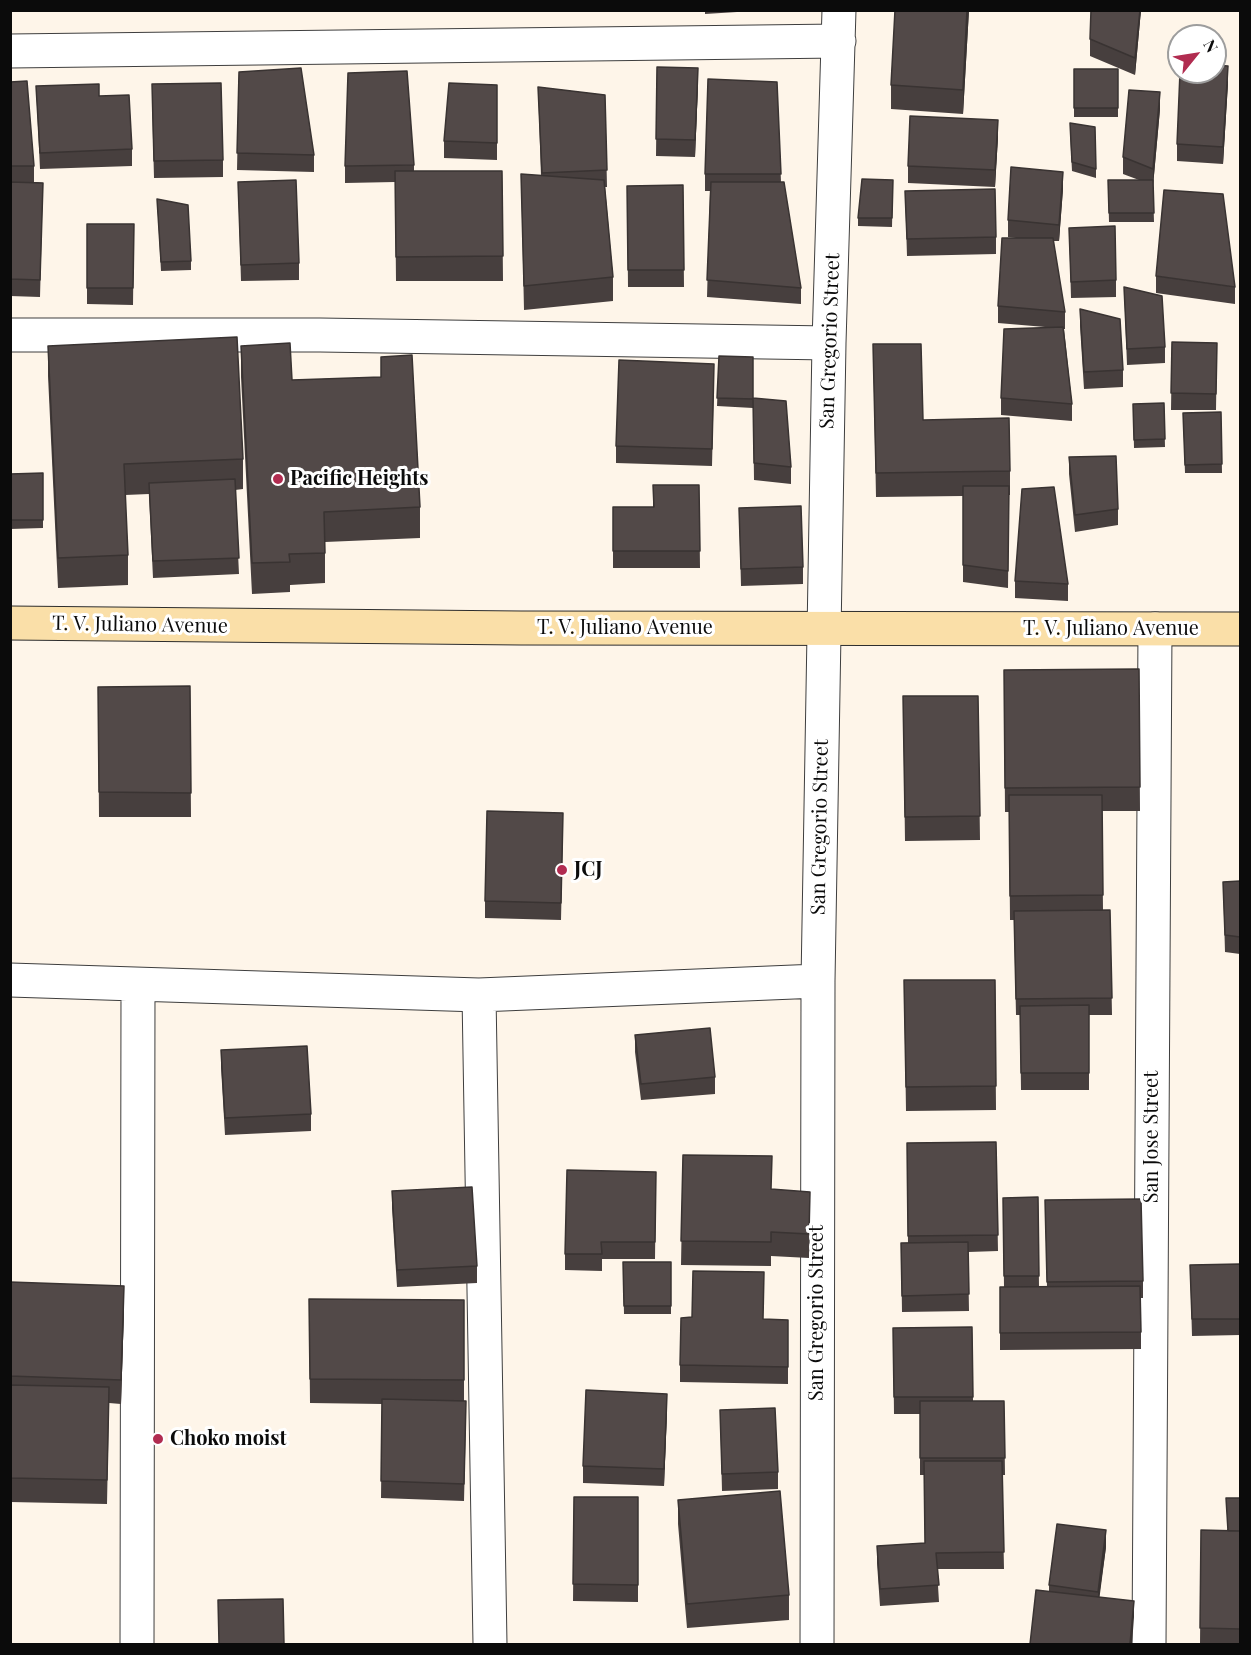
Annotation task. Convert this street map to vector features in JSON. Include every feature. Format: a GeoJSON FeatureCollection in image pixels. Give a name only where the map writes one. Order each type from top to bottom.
{"type":"FeatureCollection","features":[{"type":"Feature","properties":{"kind":"main road","name":"T. V. Juliano Avenue"},"geometry":{"type":"LineString","coordinates":[[10,623],[510,628],[1240,629]]}},
{"type":"Feature","properties":{"kind":"street"},"geometry":{"type":"LineString","coordinates":[[10,51],[839,26]]}},
{"type":"Feature","properties":{"kind":"street","name":"San Gregorio Street"},"geometry":{"type":"LineString","coordinates":[[817,1644],[818,981],[829,343],[839,26]]}},
{"type":"Feature","properties":{"kind":"street"},"geometry":{"type":"LineString","coordinates":[[10,335],[320,335],[829,343]]}},
{"type":"Feature","properties":{"kind":"street","name":"San Jose Street"},"geometry":{"type":"LineString","coordinates":[[1149,1644],[1155,629]]}},
{"type":"Feature","properties":{"kind":"street"},"geometry":{"type":"LineString","coordinates":[[10,980],[138,986],[479,995],[818,981]]}},
{"type":"Feature","properties":{"kind":"street"},"geometry":{"type":"LineString","coordinates":[[137,1644],[138,986]]}},
{"type":"Feature","properties":{"kind":"street"},"geometry":{"type":"LineString","coordinates":[[479,995],[490,1644]]}},
{"type":"Feature","properties":{"kind":"building"},"geometry":{"type":"Polygon","coordinates":[[[895,10],[967,10],[963,90],[891,85],[895,10]]]}},
{"type":"Feature","properties":{"kind":"building"},"geometry":{"type":"Polygon","coordinates":[[[1091,10],[1140,10],[1135,58],[1090,39],[1091,10]]]}},
{"type":"Feature","properties":{"kind":"building"},"geometry":{"type":"Polygon","coordinates":[[[657,67],[698,68],[695,140],[656,139],[657,67]]]}},
{"type":"Feature","properties":{"kind":"building"},"geometry":{"type":"Polygon","coordinates":[[[301,68],[314,155],[237,153],[239,72],[301,68]]]}},
{"type":"Feature","properties":{"kind":"building"},"geometry":{"type":"Polygon","coordinates":[[[1074,69],[1118,69],[1118,108],[1074,108],[1074,69]]]}},
{"type":"Feature","properties":{"kind":"building"},"geometry":{"type":"Polygon","coordinates":[[[407,71],[414,165],[345,166],[348,73],[407,71]]]}},
{"type":"Feature","properties":{"kind":"building"},"geometry":{"type":"Polygon","coordinates":[[[708,79],[777,82],[781,174],[705,174],[708,79]]]}},
{"type":"Feature","properties":{"kind":"building"},"geometry":{"type":"Polygon","coordinates":[[[27,81],[34,166],[10,166],[10,82],[27,81]]]}},
{"type":"Feature","properties":{"kind":"building"},"geometry":{"type":"Polygon","coordinates":[[[221,83],[223,160],[154,161],[152,84],[221,83]]]}},
{"type":"Feature","properties":{"kind":"building"},"geometry":{"type":"Polygon","coordinates":[[[449,83],[497,85],[497,143],[444,141],[449,83]]]}},
{"type":"Feature","properties":{"kind":"building"},"geometry":{"type":"Polygon","coordinates":[[[99,84],[99,96],[129,95],[132,149],[40,153],[36,86],[99,84]]]}},
{"type":"Feature","properties":{"kind":"building"},"geometry":{"type":"Polygon","coordinates":[[[1180,84],[1227,84],[1223,147],[1177,144],[1180,84]]]}},
{"type":"Feature","properties":{"kind":"building"},"geometry":{"type":"Polygon","coordinates":[[[538,87],[605,95],[607,170],[542,173],[538,87]]]}},
{"type":"Feature","properties":{"kind":"building"},"geometry":{"type":"Polygon","coordinates":[[[1129,90],[1160,92],[1153,169],[1123,157],[1129,90]]]}},
{"type":"Feature","properties":{"kind":"building"},"geometry":{"type":"Polygon","coordinates":[[[910,116],[998,120],[995,170],[908,166],[910,116]]]}},
{"type":"Feature","properties":{"kind":"building"},"geometry":{"type":"Polygon","coordinates":[[[1070,123],[1095,127],[1096,169],[1072,162],[1070,123]]]}},
{"type":"Feature","properties":{"kind":"building"},"geometry":{"type":"Polygon","coordinates":[[[1011,167],[1063,172],[1059,225],[1008,220],[1011,167]]]}},
{"type":"Feature","properties":{"kind":"building"},"geometry":{"type":"Polygon","coordinates":[[[395,171],[502,171],[503,256],[396,257],[395,171]]]}},
{"type":"Feature","properties":{"kind":"building"},"geometry":{"type":"Polygon","coordinates":[[[521,174],[604,180],[613,277],[524,286],[521,174]]]}},
{"type":"Feature","properties":{"kind":"building"},"geometry":{"type":"Polygon","coordinates":[[[862,179],[893,180],[892,218],[858,218],[862,179]]]}},
{"type":"Feature","properties":{"kind":"building"},"geometry":{"type":"Polygon","coordinates":[[[296,180],[299,263],[241,265],[238,182],[296,180]]]}},
{"type":"Feature","properties":{"kind":"building"},"geometry":{"type":"Polygon","coordinates":[[[1108,180],[1153,180],[1154,213],[1109,213],[1108,180]]]}},
{"type":"Feature","properties":{"kind":"building"},"geometry":{"type":"Polygon","coordinates":[[[10,182],[43,183],[40,280],[10,279],[10,182]]]}},
{"type":"Feature","properties":{"kind":"building"},"geometry":{"type":"Polygon","coordinates":[[[711,182],[784,182],[801,288],[707,280],[711,182]]]}},
{"type":"Feature","properties":{"kind":"building"},"geometry":{"type":"Polygon","coordinates":[[[683,185],[684,270],[628,270],[627,186],[683,185]]]}},
{"type":"Feature","properties":{"kind":"building"},"geometry":{"type":"Polygon","coordinates":[[[995,189],[996,237],[907,239],[905,191],[995,189]]]}},
{"type":"Feature","properties":{"kind":"building"},"geometry":{"type":"Polygon","coordinates":[[[1164,190],[1223,194],[1235,287],[1156,276],[1164,190]]]}},
{"type":"Feature","properties":{"kind":"building"},"geometry":{"type":"Polygon","coordinates":[[[157,199],[188,205],[191,261],[161,262],[157,199]]]}},
{"type":"Feature","properties":{"kind":"building"},"geometry":{"type":"Polygon","coordinates":[[[87,224],[134,224],[133,288],[87,288],[87,224]]]}},
{"type":"Feature","properties":{"kind":"building"},"geometry":{"type":"Polygon","coordinates":[[[1115,226],[1116,280],[1071,282],[1069,228],[1115,226]]]}},
{"type":"Feature","properties":{"kind":"building"},"geometry":{"type":"Polygon","coordinates":[[[1002,238],[1053,238],[1065,312],[998,306],[1002,238]]]}},
{"type":"Feature","properties":{"kind":"building"},"geometry":{"type":"Polygon","coordinates":[[[1124,287],[1162,296],[1165,347],[1127,349],[1124,287]]]}},
{"type":"Feature","properties":{"kind":"building"},"geometry":{"type":"Polygon","coordinates":[[[1080,309],[1120,319],[1123,370],[1084,372],[1080,309]]]}},
{"type":"Feature","properties":{"kind":"building"},"geometry":{"type":"Polygon","coordinates":[[[1063,327],[1072,404],[1001,398],[1004,329],[1063,327]]]}},
{"type":"Feature","properties":{"kind":"building"},"geometry":{"type":"Polygon","coordinates":[[[237,337],[243,459],[124,464],[128,555],[58,558],[48,346],[237,337]]]}},
{"type":"Feature","properties":{"kind":"building"},"geometry":{"type":"Polygon","coordinates":[[[1172,342],[1217,343],[1216,394],[1171,393],[1172,342]]]}},
{"type":"Feature","properties":{"kind":"building"},"geometry":{"type":"Polygon","coordinates":[[[290,343],[292,380],[381,377],[381,357],[412,355],[420,507],[324,512],[325,553],[289,554],[290,562],[252,563],[241,346],[290,343]]]}},
{"type":"Feature","properties":{"kind":"building"},"geometry":{"type":"Polygon","coordinates":[[[873,344],[921,344],[923,420],[1009,418],[1010,471],[876,473],[873,344]]]}},
{"type":"Feature","properties":{"kind":"building"},"geometry":{"type":"Polygon","coordinates":[[[719,356],[753,357],[753,399],[717,398],[719,356]]]}},
{"type":"Feature","properties":{"kind":"building"},"geometry":{"type":"Polygon","coordinates":[[[619,360],[714,364],[712,449],[616,446],[619,360]]]}},
{"type":"Feature","properties":{"kind":"building"},"geometry":{"type":"Polygon","coordinates":[[[753,398],[786,401],[791,467],[754,463],[753,398]]]}},
{"type":"Feature","properties":{"kind":"building"},"geometry":{"type":"Polygon","coordinates":[[[1164,403],[1165,439],[1134,440],[1133,404],[1164,403]]]}},
{"type":"Feature","properties":{"kind":"building"},"geometry":{"type":"Polygon","coordinates":[[[1221,412],[1222,464],[1185,465],[1183,413],[1221,412]]]}},
{"type":"Feature","properties":{"kind":"building"},"geometry":{"type":"Polygon","coordinates":[[[1116,456],[1118,509],[1075,515],[1069,457],[1116,456]]]}},
{"type":"Feature","properties":{"kind":"building"},"geometry":{"type":"Polygon","coordinates":[[[43,473],[43,520],[10,520],[10,474],[43,473]]]}},
{"type":"Feature","properties":{"kind":"building"},"geometry":{"type":"Polygon","coordinates":[[[235,479],[239,558],[153,561],[149,483],[235,479]]]}},
{"type":"Feature","properties":{"kind":"building"},"geometry":{"type":"Polygon","coordinates":[[[653,485],[699,485],[700,551],[613,551],[613,507],[654,507],[653,485]]]}},
{"type":"Feature","properties":{"kind":"building"},"geometry":{"type":"Polygon","coordinates":[[[963,486],[1009,486],[1008,571],[963,565],[963,486]]]}},
{"type":"Feature","properties":{"kind":"building"},"geometry":{"type":"Polygon","coordinates":[[[1054,487],[1068,584],[1015,581],[1022,489],[1054,487]]]}},
{"type":"Feature","properties":{"kind":"building"},"geometry":{"type":"Polygon","coordinates":[[[801,506],[803,567],[741,569],[739,508],[801,506]]]}},
{"type":"Feature","properties":{"kind":"building"},"geometry":{"type":"Polygon","coordinates":[[[1139,669],[1140,787],[1005,788],[1004,670],[1139,669]]]}},
{"type":"Feature","properties":{"kind":"building"},"geometry":{"type":"Polygon","coordinates":[[[190,686],[191,793],[99,792],[98,687],[190,686]]]}},
{"type":"Feature","properties":{"kind":"building"},"geometry":{"type":"Polygon","coordinates":[[[903,696],[978,696],[980,816],[905,817],[903,696]]]}},
{"type":"Feature","properties":{"kind":"building"},"geometry":{"type":"Polygon","coordinates":[[[1009,795],[1102,795],[1103,895],[1010,896],[1009,795]]]}},
{"type":"Feature","properties":{"kind":"building"},"geometry":{"type":"Polygon","coordinates":[[[487,811],[563,813],[561,903],[485,901],[487,811]]]}},
{"type":"Feature","properties":{"kind":"building"},"geometry":{"type":"Polygon","coordinates":[[[1240,881],[1240,937],[1225,935],[1223,882],[1240,881]]]}},
{"type":"Feature","properties":{"kind":"building"},"geometry":{"type":"Polygon","coordinates":[[[1110,910],[1112,998],[1016,999],[1014,911],[1110,910]]]}},
{"type":"Feature","properties":{"kind":"building"},"geometry":{"type":"Polygon","coordinates":[[[904,980],[995,980],[996,1086],[906,1087],[904,980]]]}},
{"type":"Feature","properties":{"kind":"building"},"geometry":{"type":"Polygon","coordinates":[[[1089,1005],[1089,1073],[1021,1073],[1020,1006],[1089,1005]]]}},
{"type":"Feature","properties":{"kind":"building"},"geometry":{"type":"Polygon","coordinates":[[[710,1028],[715,1077],[641,1084],[635,1035],[710,1028]]]}},
{"type":"Feature","properties":{"kind":"building"},"geometry":{"type":"Polygon","coordinates":[[[307,1046],[311,1114],[225,1118],[221,1050],[307,1046]]]}},
{"type":"Feature","properties":{"kind":"building"},"geometry":{"type":"Polygon","coordinates":[[[996,1142],[998,1235],[908,1236],[907,1143],[996,1142]]]}},
{"type":"Feature","properties":{"kind":"building"},"geometry":{"type":"Polygon","coordinates":[[[683,1155],[772,1156],[771,1189],[810,1192],[809,1234],[771,1232],[771,1242],[681,1241],[683,1155]]]}},
{"type":"Feature","properties":{"kind":"building"},"geometry":{"type":"Polygon","coordinates":[[[567,1170],[656,1172],[655,1242],[601,1242],[602,1254],[565,1254],[567,1170]]]}},
{"type":"Feature","properties":{"kind":"building"},"geometry":{"type":"Polygon","coordinates":[[[472,1187],[477,1266],[397,1270],[392,1191],[472,1187]]]}},
{"type":"Feature","properties":{"kind":"building"},"geometry":{"type":"Polygon","coordinates":[[[1038,1197],[1039,1276],[1004,1276],[1003,1198],[1038,1197]]]}},
{"type":"Feature","properties":{"kind":"building"},"geometry":{"type":"Polygon","coordinates":[[[1141,1199],[1143,1281],[1047,1282],[1045,1200],[1141,1199]]]}},
{"type":"Feature","properties":{"kind":"building"},"geometry":{"type":"Polygon","coordinates":[[[968,1242],[969,1294],[902,1296],[901,1243],[968,1242]]]}},
{"type":"Feature","properties":{"kind":"building"},"geometry":{"type":"Polygon","coordinates":[[[623,1262],[671,1262],[671,1306],[624,1306],[623,1262]]]}},
{"type":"Feature","properties":{"kind":"building"},"geometry":{"type":"Polygon","coordinates":[[[1240,1264],[1240,1319],[1192,1319],[1190,1265],[1240,1264]]]}},
{"type":"Feature","properties":{"kind":"building"},"geometry":{"type":"Polygon","coordinates":[[[693,1271],[764,1272],[763,1319],[788,1320],[788,1367],[680,1365],[681,1318],[692,1317],[693,1271]]]}},
{"type":"Feature","properties":{"kind":"building"},"geometry":{"type":"Polygon","coordinates":[[[10,1282],[124,1286],[121,1380],[10,1376],[10,1282]]]}},
{"type":"Feature","properties":{"kind":"building"},"geometry":{"type":"Polygon","coordinates":[[[1140,1286],[1141,1332],[1000,1333],[1000,1287],[1140,1286]]]}},
{"type":"Feature","properties":{"kind":"building"},"geometry":{"type":"Polygon","coordinates":[[[309,1299],[464,1300],[464,1380],[310,1379],[309,1299]]]}},
{"type":"Feature","properties":{"kind":"building"},"geometry":{"type":"Polygon","coordinates":[[[972,1327],[973,1397],[894,1397],[893,1328],[972,1327]]]}},
{"type":"Feature","properties":{"kind":"building"},"geometry":{"type":"Polygon","coordinates":[[[10,1385],[109,1387],[107,1480],[10,1478],[10,1385]]]}},
{"type":"Feature","properties":{"kind":"building"},"geometry":{"type":"Polygon","coordinates":[[[586,1390],[667,1394],[664,1469],[583,1466],[586,1390]]]}},
{"type":"Feature","properties":{"kind":"building"},"geometry":{"type":"Polygon","coordinates":[[[382,1399],[466,1401],[464,1484],[381,1481],[382,1399]]]}},
{"type":"Feature","properties":{"kind":"building"},"geometry":{"type":"Polygon","coordinates":[[[920,1401],[1004,1401],[1005,1458],[920,1458],[920,1401]]]}},
{"type":"Feature","properties":{"kind":"building"},"geometry":{"type":"Polygon","coordinates":[[[775,1408],[778,1472],[722,1474],[720,1410],[775,1408]]]}},
{"type":"Feature","properties":{"kind":"building"},"geometry":{"type":"Polygon","coordinates":[[[924,1461],[1002,1461],[1004,1552],[936,1553],[939,1585],[880,1589],[877,1546],[925,1543],[924,1461]]]}},
{"type":"Feature","properties":{"kind":"building"},"geometry":{"type":"Polygon","coordinates":[[[780,1491],[789,1595],[687,1604],[678,1500],[780,1491]]]}},
{"type":"Feature","properties":{"kind":"building"},"geometry":{"type":"Polygon","coordinates":[[[574,1497],[638,1497],[638,1585],[573,1584],[574,1497]]]}},
{"type":"Feature","properties":{"kind":"building"},"geometry":{"type":"Polygon","coordinates":[[[1226,1498],[1240,1498],[1240,1531],[1228,1531],[1226,1498]]]}},
{"type":"Feature","properties":{"kind":"building"},"geometry":{"type":"Polygon","coordinates":[[[1057,1524],[1106,1530],[1098,1592],[1049,1585],[1057,1524]]]}},
{"type":"Feature","properties":{"kind":"building"},"geometry":{"type":"Polygon","coordinates":[[[1201,1530],[1240,1531],[1240,1629],[1200,1628],[1201,1530]]]}},
{"type":"Feature","properties":{"kind":"building"},"geometry":{"type":"Polygon","coordinates":[[[1036,1590],[1134,1601],[1130,1644],[1030,1644],[1036,1590]]]}},
{"type":"Feature","properties":{"kind":"building"},"geometry":{"type":"Polygon","coordinates":[[[283,1599],[284,1644],[219,1644],[218,1600],[283,1599]]]}},
{"type":"Feature","properties":{"kind":"place","name":"Pacific Heights"},"geometry":{"type":"Point","coordinates":[278,479]}},
{"type":"Feature","properties":{"kind":"place","name":"JCJ"},"geometry":{"type":"Point","coordinates":[562,870]}},
{"type":"Feature","properties":{"kind":"place","name":"Choko moist"},"geometry":{"type":"Point","coordinates":[158,1439]}}]}
